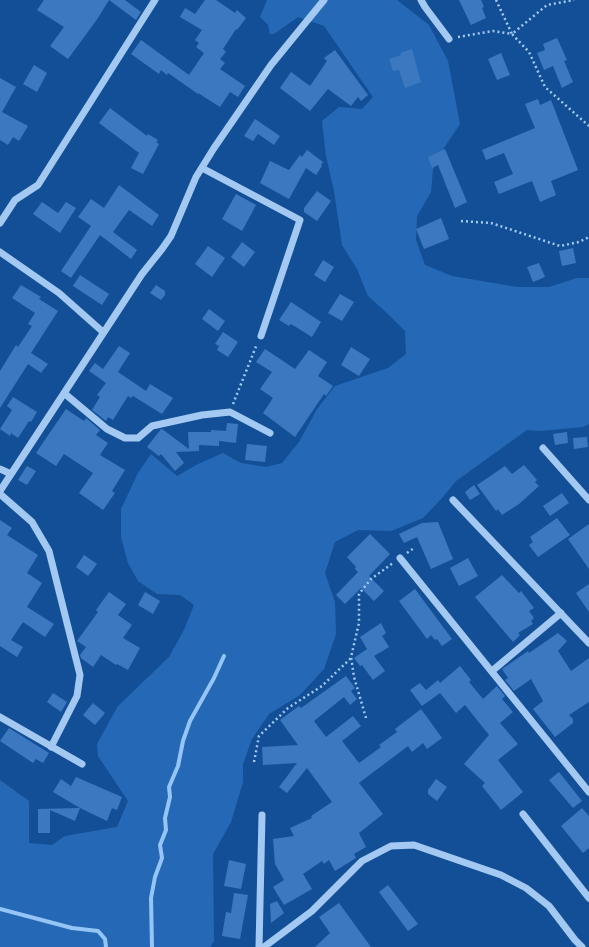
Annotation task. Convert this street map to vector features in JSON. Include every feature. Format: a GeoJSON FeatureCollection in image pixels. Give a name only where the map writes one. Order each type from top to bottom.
{"type":"FeatureCollection","features":[{"type":"Feature","properties":{"kind":"street"},"geometry":{"type":"LineString","coordinates":[[0,223],[15,200],[38,185],[155,0]]}},
{"type":"Feature","properties":{"kind":"street"},"geometry":{"type":"LineString","coordinates":[[0,491],[103,332],[142,274],[171,236],[196,177],[271,65],[324,0]]}},
{"type":"Feature","properties":{"kind":"street"},"geometry":{"type":"LineString","coordinates":[[421,0],[449,39]]}},
{"type":"Feature","properties":{"kind":"street"},"geometry":{"type":"LineString","coordinates":[[202,168],[300,220],[261,336]]}},
{"type":"Feature","properties":{"kind":"street"},"geometry":{"type":"LineString","coordinates":[[0,252],[58,293],[103,332]]}},
{"type":"Feature","properties":{"kind":"street"},"geometry":{"type":"LineString","coordinates":[[64,393],[107,429],[125,438],[138,438],[152,426],[202,414],[230,412],[270,433]]}},
{"type":"Feature","properties":{"kind":"street"},"geometry":{"type":"LineString","coordinates":[[543,448],[589,500]]}},
{"type":"Feature","properties":{"kind":"street"},"geometry":{"type":"LineString","coordinates":[[0,469],[11,474]]}},
{"type":"Feature","properties":{"kind":"street"},"geometry":{"type":"LineString","coordinates":[[0,494],[32,522],[49,551],[80,675],[77,696],[51,747]]}},
{"type":"Feature","properties":{"kind":"street"},"geometry":{"type":"LineString","coordinates":[[453,500],[589,643]]}},
{"type":"Feature","properties":{"kind":"street"},"geometry":{"type":"LineString","coordinates":[[400,558],[589,792]]}},
{"type":"Feature","properties":{"kind":"street"},"geometry":{"type":"LineString","coordinates":[[492,671],[561,613]]}},
{"type":"Feature","properties":{"kind":"street"},"geometry":{"type":"LineString","coordinates":[[0,717],[82,764]]}},
{"type":"Feature","properties":{"kind":"street"},"geometry":{"type":"LineString","coordinates":[[523,814],[589,898]]}},
{"type":"Feature","properties":{"kind":"street"},"geometry":{"type":"LineString","coordinates":[[259,947],[262,815]]}},
{"type":"Feature","properties":{"kind":"street"},"geometry":{"type":"LineString","coordinates":[[264,947],[312,911],[362,861],[391,846],[414,844],[501,875],[526,888],[549,906],[582,947]]}},
{"type":"Feature","properties":{"kind":"path"},"geometry":{"type":"LineString","coordinates":[[496,0],[512,34],[529,52],[545,87],[589,126]]}},
{"type":"Feature","properties":{"kind":"path"},"geometry":{"type":"LineString","coordinates":[[512,34],[547,5],[574,0]]}},
{"type":"Feature","properties":{"kind":"path"},"geometry":{"type":"LineString","coordinates":[[449,39],[493,30],[512,34]]}},
{"type":"Feature","properties":{"kind":"path"},"geometry":{"type":"LineString","coordinates":[[461,221],[491,223],[560,246],[579,242],[589,236]]}},
{"type":"Feature","properties":{"kind":"path"},"geometry":{"type":"LineString","coordinates":[[230,412],[261,336]]}},
{"type":"Feature","properties":{"kind":"path"},"geometry":{"type":"LineString","coordinates":[[366,718],[354,676],[351,657],[359,623],[359,594],[371,579],[414,548]]}},
{"type":"Feature","properties":{"kind":"path"},"geometry":{"type":"LineString","coordinates":[[254,762],[259,736],[288,708],[322,686],[351,657]]}},
{"type":"Feature","properties":{"kind":"shaded area"},"geometry":{"type":"Polygon","coordinates":[[[267,0],[397,0],[429,25],[448,61],[460,124],[444,148],[433,169],[431,192],[417,216],[416,240],[425,265],[452,276],[517,287],[549,287],[577,278],[589,278],[589,424],[583,427],[540,431],[527,430],[456,481],[423,518],[391,531],[358,530],[335,542],[325,573],[335,602],[336,634],[324,669],[300,695],[269,714],[252,739],[243,764],[243,782],[231,822],[213,854],[214,941],[210,947],[0,947],[0,780],[29,801],[29,843],[52,845],[65,836],[117,827],[128,801],[98,756],[97,744],[118,706],[169,657],[184,630],[194,605],[180,595],[157,594],[138,581],[128,563],[121,537],[121,509],[138,473],[151,454],[177,476],[198,464],[223,453],[241,463],[266,467],[282,463],[299,442],[317,409],[335,386],[388,368],[406,354],[405,331],[368,296],[357,269],[342,245],[334,191],[326,156],[322,121],[339,107],[362,109],[373,97],[324,26],[298,17],[274,34],[270,34],[268,25],[260,17],[267,0]]]}},
{"type":"Feature","properties":{"kind":"building"},"geometry":{"type":"Polygon","coordinates":[[[44,0],[109,0],[98,18],[68,59],[50,46],[64,27],[37,10],[44,0]]]}},
{"type":"Feature","properties":{"kind":"building"},"geometry":{"type":"Polygon","coordinates":[[[109,0],[125,0],[141,12],[136,20],[109,0]]]}},
{"type":"Feature","properties":{"kind":"building"},"geometry":{"type":"Polygon","coordinates":[[[205,0],[216,0],[235,13],[237,10],[246,18],[237,30],[236,29],[223,49],[226,52],[220,59],[225,63],[220,69],[245,86],[238,97],[230,92],[220,107],[168,73],[167,75],[161,70],[159,74],[131,54],[141,40],[189,75],[204,53],[196,47],[199,43],[195,40],[202,30],[180,17],[185,8],[195,14],[205,0]]]}},
{"type":"Feature","properties":{"kind":"building"},"geometry":{"type":"Polygon","coordinates":[[[459,0],[481,0],[486,18],[471,25],[459,0]]]}},
{"type":"Feature","properties":{"kind":"building"},"geometry":{"type":"Polygon","coordinates":[[[557,38],[567,60],[564,61],[573,82],[562,88],[553,66],[544,70],[537,53],[545,50],[543,44],[557,38]]]}},
{"type":"Feature","properties":{"kind":"building"},"geometry":{"type":"Polygon","coordinates":[[[412,49],[421,82],[405,88],[399,70],[393,71],[389,59],[412,49]]]}},
{"type":"Feature","properties":{"kind":"building"},"geometry":{"type":"Polygon","coordinates":[[[335,50],[368,95],[361,101],[358,97],[351,106],[328,89],[310,111],[280,88],[291,72],[310,86],[327,61],[324,58],[335,50]]]}},
{"type":"Feature","properties":{"kind":"building"},"geometry":{"type":"Polygon","coordinates":[[[501,53],[510,75],[497,80],[488,59],[501,53]]]}},
{"type":"Feature","properties":{"kind":"building"},"geometry":{"type":"Polygon","coordinates":[[[34,65],[47,73],[37,92],[23,84],[34,65]]]}},
{"type":"Feature","properties":{"kind":"building"},"geometry":{"type":"Polygon","coordinates":[[[0,78],[16,87],[2,112],[28,126],[19,141],[13,137],[8,145],[0,140],[0,78]]]}},
{"type":"Feature","properties":{"kind":"building"},"geometry":{"type":"Polygon","coordinates":[[[538,99],[540,105],[551,100],[578,170],[551,181],[556,195],[540,202],[532,181],[499,194],[494,182],[513,174],[504,153],[486,160],[482,150],[535,128],[525,104],[538,99]]]}},
{"type":"Feature","properties":{"kind":"building"},"geometry":{"type":"Polygon","coordinates":[[[110,108],[147,136],[148,134],[158,140],[156,142],[159,144],[143,174],[131,168],[139,153],[99,123],[110,108]]]}},
{"type":"Feature","properties":{"kind":"building"},"geometry":{"type":"Polygon","coordinates":[[[255,119],[280,136],[274,145],[258,134],[253,141],[244,136],[255,119]]]}},
{"type":"Feature","properties":{"kind":"building"},"geometry":{"type":"Polygon","coordinates":[[[445,149],[467,202],[455,208],[438,165],[432,168],[428,157],[445,149]]]}},
{"type":"Feature","properties":{"kind":"building"},"geometry":{"type":"Polygon","coordinates":[[[307,150],[323,162],[321,165],[322,166],[316,175],[306,168],[289,199],[260,183],[270,161],[289,170],[300,155],[302,157],[307,150]]]}},
{"type":"Feature","properties":{"kind":"building"},"geometry":{"type":"Polygon","coordinates":[[[119,185],[159,215],[152,226],[129,210],[113,232],[137,250],[131,259],[100,235],[71,278],[61,271],[91,226],[78,217],[91,199],[104,208],[119,185]]]}},
{"type":"Feature","properties":{"kind":"building"},"geometry":{"type":"Polygon","coordinates":[[[317,191],[331,201],[317,221],[304,212],[304,208],[317,191]]]}},
{"type":"Feature","properties":{"kind":"building"},"geometry":{"type":"Polygon","coordinates":[[[236,194],[256,205],[242,231],[222,219],[236,194]]]}},
{"type":"Feature","properties":{"kind":"building"},"geometry":{"type":"Polygon","coordinates":[[[42,202],[58,213],[66,202],[76,208],[60,233],[33,214],[42,202]]]}},
{"type":"Feature","properties":{"kind":"building"},"geometry":{"type":"Polygon","coordinates":[[[441,218],[449,239],[424,249],[416,229],[441,218]]]}},
{"type":"Feature","properties":{"kind":"building"},"geometry":{"type":"Polygon","coordinates":[[[242,242],[255,252],[244,267],[231,257],[242,242]]]}},
{"type":"Feature","properties":{"kind":"building"},"geometry":{"type":"Polygon","coordinates":[[[208,246],[225,258],[212,277],[195,264],[208,246]]]}},
{"type":"Feature","properties":{"kind":"building"},"geometry":{"type":"Polygon","coordinates":[[[573,248],[576,263],[562,266],[559,251],[573,248]]]}},
{"type":"Feature","properties":{"kind":"building"},"geometry":{"type":"Polygon","coordinates":[[[323,260],[334,267],[325,282],[314,275],[323,260]]]}},
{"type":"Feature","properties":{"kind":"building"},"geometry":{"type":"Polygon","coordinates":[[[539,263],[545,277],[533,282],[527,267],[539,263]]]}},
{"type":"Feature","properties":{"kind":"building"},"geometry":{"type":"Polygon","coordinates":[[[80,275],[109,294],[102,305],[73,286],[80,275]]]}},
{"type":"Feature","properties":{"kind":"building"},"geometry":{"type":"Polygon","coordinates":[[[21,285],[41,297],[39,299],[58,311],[31,353],[48,364],[41,373],[28,364],[0,408],[0,371],[16,345],[18,347],[32,326],[28,324],[35,313],[12,298],[21,285]]]}},
{"type":"Feature","properties":{"kind":"building"},"geometry":{"type":"Polygon","coordinates":[[[156,285],[165,291],[165,295],[161,300],[150,293],[156,285]]]}},
{"type":"Feature","properties":{"kind":"building"},"geometry":{"type":"Polygon","coordinates":[[[340,294],[354,302],[342,321],[328,313],[340,294]]]}},
{"type":"Feature","properties":{"kind":"building"},"geometry":{"type":"Polygon","coordinates":[[[291,302],[321,322],[312,337],[291,324],[289,326],[279,320],[291,302]]]}},
{"type":"Feature","properties":{"kind":"building"},"geometry":{"type":"Polygon","coordinates":[[[209,309],[225,321],[218,331],[202,319],[209,309]]]}},
{"type":"Feature","properties":{"kind":"building"},"geometry":{"type":"Polygon","coordinates":[[[223,332],[238,342],[228,357],[217,350],[219,346],[215,344],[223,332]]]}},
{"type":"Feature","properties":{"kind":"building"},"geometry":{"type":"Polygon","coordinates":[[[119,346],[130,353],[118,372],[146,391],[150,384],[173,398],[162,414],[133,396],[131,398],[128,396],[113,420],[108,417],[106,421],[92,410],[100,397],[97,395],[106,383],[89,371],[95,363],[103,369],[119,346]]]}},
{"type":"Feature","properties":{"kind":"building"},"geometry":{"type":"Polygon","coordinates":[[[351,347],[370,359],[359,376],[341,365],[351,347]]]}},
{"type":"Feature","properties":{"kind":"building"},"geometry":{"type":"Polygon","coordinates":[[[265,349],[295,369],[309,350],[327,362],[318,376],[333,386],[326,396],[324,394],[295,437],[263,413],[273,398],[260,389],[272,372],[256,362],[265,349]]]}},
{"type":"Feature","properties":{"kind":"building"},"geometry":{"type":"Polygon","coordinates":[[[13,397],[37,412],[18,438],[11,433],[10,436],[0,429],[12,410],[7,406],[13,397]]]}},
{"type":"Feature","properties":{"kind":"building"},"geometry":{"type":"Polygon","coordinates":[[[66,409],[84,421],[86,418],[100,430],[96,435],[108,443],[100,455],[125,470],[112,491],[115,493],[103,510],[79,493],[93,473],[64,454],[56,466],[36,453],[66,409]]]}},
{"type":"Feature","properties":{"kind":"building"},"geometry":{"type":"Polygon","coordinates":[[[227,423],[238,424],[236,443],[219,441],[219,446],[199,445],[199,451],[176,452],[184,463],[175,471],[161,454],[159,456],[147,447],[162,429],[189,449],[188,432],[211,432],[211,430],[226,431],[227,423]]]}},
{"type":"Feature","properties":{"kind":"building"},"geometry":{"type":"Polygon","coordinates":[[[567,432],[568,443],[555,445],[553,434],[567,432]]]}},
{"type":"Feature","properties":{"kind":"building"},"geometry":{"type":"Polygon","coordinates":[[[587,437],[588,447],[574,449],[573,438],[587,437]]]}},
{"type":"Feature","properties":{"kind":"building"},"geometry":{"type":"Polygon","coordinates":[[[247,444],[267,446],[265,462],[245,460],[247,444]]]}},
{"type":"Feature","properties":{"kind":"building"},"geometry":{"type":"Polygon","coordinates":[[[524,465],[537,480],[535,482],[539,486],[519,504],[502,515],[498,509],[496,511],[477,485],[505,466],[512,474],[524,465]]]}},
{"type":"Feature","properties":{"kind":"building"},"geometry":{"type":"Polygon","coordinates":[[[27,466],[36,471],[27,485],[18,480],[27,466]]]}},
{"type":"Feature","properties":{"kind":"building"},"geometry":{"type":"Polygon","coordinates":[[[474,485],[480,494],[470,500],[465,492],[474,485]]]}},
{"type":"Feature","properties":{"kind":"building"},"geometry":{"type":"Polygon","coordinates":[[[562,493],[569,503],[550,516],[543,506],[562,493]]]}},
{"type":"Feature","properties":{"kind":"building"},"geometry":{"type":"Polygon","coordinates":[[[557,518],[570,535],[538,557],[529,545],[533,542],[530,537],[557,518]]]}},
{"type":"Feature","properties":{"kind":"building"},"geometry":{"type":"Polygon","coordinates":[[[0,520],[12,528],[7,535],[38,555],[27,573],[42,583],[27,607],[54,624],[45,637],[23,622],[11,640],[23,647],[17,657],[0,646],[0,520]]]}},
{"type":"Feature","properties":{"kind":"building"},"geometry":{"type":"Polygon","coordinates":[[[438,522],[453,559],[431,569],[417,537],[404,543],[399,534],[422,523],[438,522]]]}},
{"type":"Feature","properties":{"kind":"building"},"geometry":{"type":"Polygon","coordinates":[[[589,524],[589,569],[568,539],[589,524]]]}},
{"type":"Feature","properties":{"kind":"building"},"geometry":{"type":"Polygon","coordinates":[[[370,534],[390,554],[369,576],[384,591],[374,601],[361,588],[345,604],[336,595],[358,572],[355,569],[356,567],[347,557],[370,534]]]}},
{"type":"Feature","properties":{"kind":"building"},"geometry":{"type":"Polygon","coordinates":[[[84,555],[97,564],[88,576],[76,567],[84,555]]]}},
{"type":"Feature","properties":{"kind":"building"},"geometry":{"type":"Polygon","coordinates":[[[468,558],[478,576],[459,586],[450,568],[468,558]]]}},
{"type":"Feature","properties":{"kind":"building"},"geometry":{"type":"Polygon","coordinates":[[[502,575],[519,593],[521,591],[534,608],[529,611],[534,618],[531,621],[533,624],[518,633],[520,635],[513,642],[475,597],[502,575]]]}},
{"type":"Feature","properties":{"kind":"building"},"geometry":{"type":"Polygon","coordinates":[[[589,584],[589,612],[576,593],[589,584]]]}},
{"type":"Feature","properties":{"kind":"building"},"geometry":{"type":"Polygon","coordinates":[[[415,589],[452,639],[442,646],[437,639],[435,640],[431,635],[427,639],[399,601],[415,589]]]}},
{"type":"Feature","properties":{"kind":"building"},"geometry":{"type":"Polygon","coordinates":[[[109,592],[126,604],[118,615],[132,625],[123,638],[140,648],[128,670],[117,664],[116,665],[101,655],[93,667],[81,658],[80,655],[86,647],[77,641],[98,612],[96,610],[109,592]]]}},
{"type":"Feature","properties":{"kind":"building"},"geometry":{"type":"Polygon","coordinates":[[[145,592],[160,601],[153,614],[138,605],[145,592]]]}},
{"type":"Feature","properties":{"kind":"building"},"geometry":{"type":"Polygon","coordinates":[[[381,623],[386,633],[382,636],[389,647],[374,656],[385,671],[373,680],[362,665],[360,666],[354,658],[367,649],[360,637],[381,623]]]}},
{"type":"Feature","properties":{"kind":"building"},"geometry":{"type":"Polygon","coordinates":[[[558,633],[567,641],[558,651],[571,671],[589,658],[589,702],[569,715],[573,719],[573,723],[555,737],[533,709],[543,701],[531,679],[514,691],[505,680],[508,678],[502,669],[558,633]]]}},
{"type":"Feature","properties":{"kind":"building"},"geometry":{"type":"Polygon","coordinates":[[[460,666],[471,680],[469,682],[483,699],[497,686],[505,696],[502,699],[513,712],[500,723],[518,744],[498,760],[523,792],[501,810],[482,786],[485,783],[464,764],[489,735],[465,705],[456,713],[440,693],[422,706],[410,690],[420,683],[426,690],[438,680],[440,683],[460,666]]]}},
{"type":"Feature","properties":{"kind":"building"},"geometry":{"type":"Polygon","coordinates":[[[346,676],[355,688],[351,691],[357,699],[350,705],[344,697],[314,721],[326,737],[353,716],[361,726],[342,741],[359,763],[381,747],[379,745],[397,732],[395,729],[421,709],[442,738],[427,749],[423,743],[412,752],[408,746],[359,783],[383,814],[359,833],[366,847],[354,854],[356,858],[335,871],[329,860],[324,864],[322,861],[303,874],[312,889],[284,905],[273,887],[284,880],[275,864],[273,839],[294,836],[290,828],[312,818],[311,816],[332,802],[307,768],[287,793],[279,787],[297,763],[263,765],[262,747],[298,745],[280,720],[299,706],[301,708],[346,676]]]}},
{"type":"Feature","properties":{"kind":"building"},"geometry":{"type":"Polygon","coordinates":[[[53,693],[67,702],[61,712],[47,702],[53,693]]]}},
{"type":"Feature","properties":{"kind":"building"},"geometry":{"type":"Polygon","coordinates":[[[93,703],[105,713],[95,725],[83,715],[93,703]]]}},
{"type":"Feature","properties":{"kind":"building"},"geometry":{"type":"Polygon","coordinates":[[[9,728],[49,753],[43,763],[36,759],[33,763],[0,741],[9,728]]]}},
{"type":"Feature","properties":{"kind":"building"},"geometry":{"type":"Polygon","coordinates":[[[559,772],[582,801],[573,808],[549,780],[559,772]]]}},
{"type":"Feature","properties":{"kind":"building"},"geometry":{"type":"Polygon","coordinates":[[[76,777],[122,797],[117,810],[112,808],[107,821],[80,808],[53,792],[61,779],[71,786],[76,777]]]}},
{"type":"Feature","properties":{"kind":"building"},"geometry":{"type":"Polygon","coordinates":[[[436,779],[447,787],[437,801],[428,794],[428,790],[436,779]]]}},
{"type":"Feature","properties":{"kind":"building"},"geometry":{"type":"Polygon","coordinates":[[[80,808],[75,821],[50,810],[50,833],[38,833],[38,809],[80,808]]]}},
{"type":"Feature","properties":{"kind":"building"},"geometry":{"type":"Polygon","coordinates":[[[582,808],[589,816],[589,848],[583,853],[561,826],[582,808]]]}},
{"type":"Feature","properties":{"kind":"building"},"geometry":{"type":"Polygon","coordinates":[[[229,860],[246,864],[241,889],[224,886],[229,860]]]}},
{"type":"Feature","properties":{"kind":"building"},"geometry":{"type":"Polygon","coordinates":[[[388,885],[418,924],[408,931],[379,892],[388,885]]]}},
{"type":"Feature","properties":{"kind":"building"},"geometry":{"type":"Polygon","coordinates":[[[234,893],[248,895],[240,939],[222,936],[226,912],[231,913],[234,893]]]}},
{"type":"Feature","properties":{"kind":"building"},"geometry":{"type":"Polygon","coordinates":[[[277,901],[284,913],[271,923],[270,904],[277,901]]]}},
{"type":"Feature","properties":{"kind":"building"},"geometry":{"type":"Polygon","coordinates":[[[339,903],[371,947],[315,947],[330,933],[319,917],[339,903]]]}},
{"type":"Feature","properties":{"kind":"waterway"},"geometry":{"type":"LineString","coordinates":[[152,947],[151,898],[155,877],[162,858],[160,845],[166,830],[165,818],[170,797],[169,787],[178,766],[183,741],[190,721],[214,678],[224,656]]}},
{"type":"Feature","properties":{"kind":"waterway"},"geometry":{"type":"LineString","coordinates":[[0,909],[72,928],[98,931],[105,939],[106,947]]}}]}
